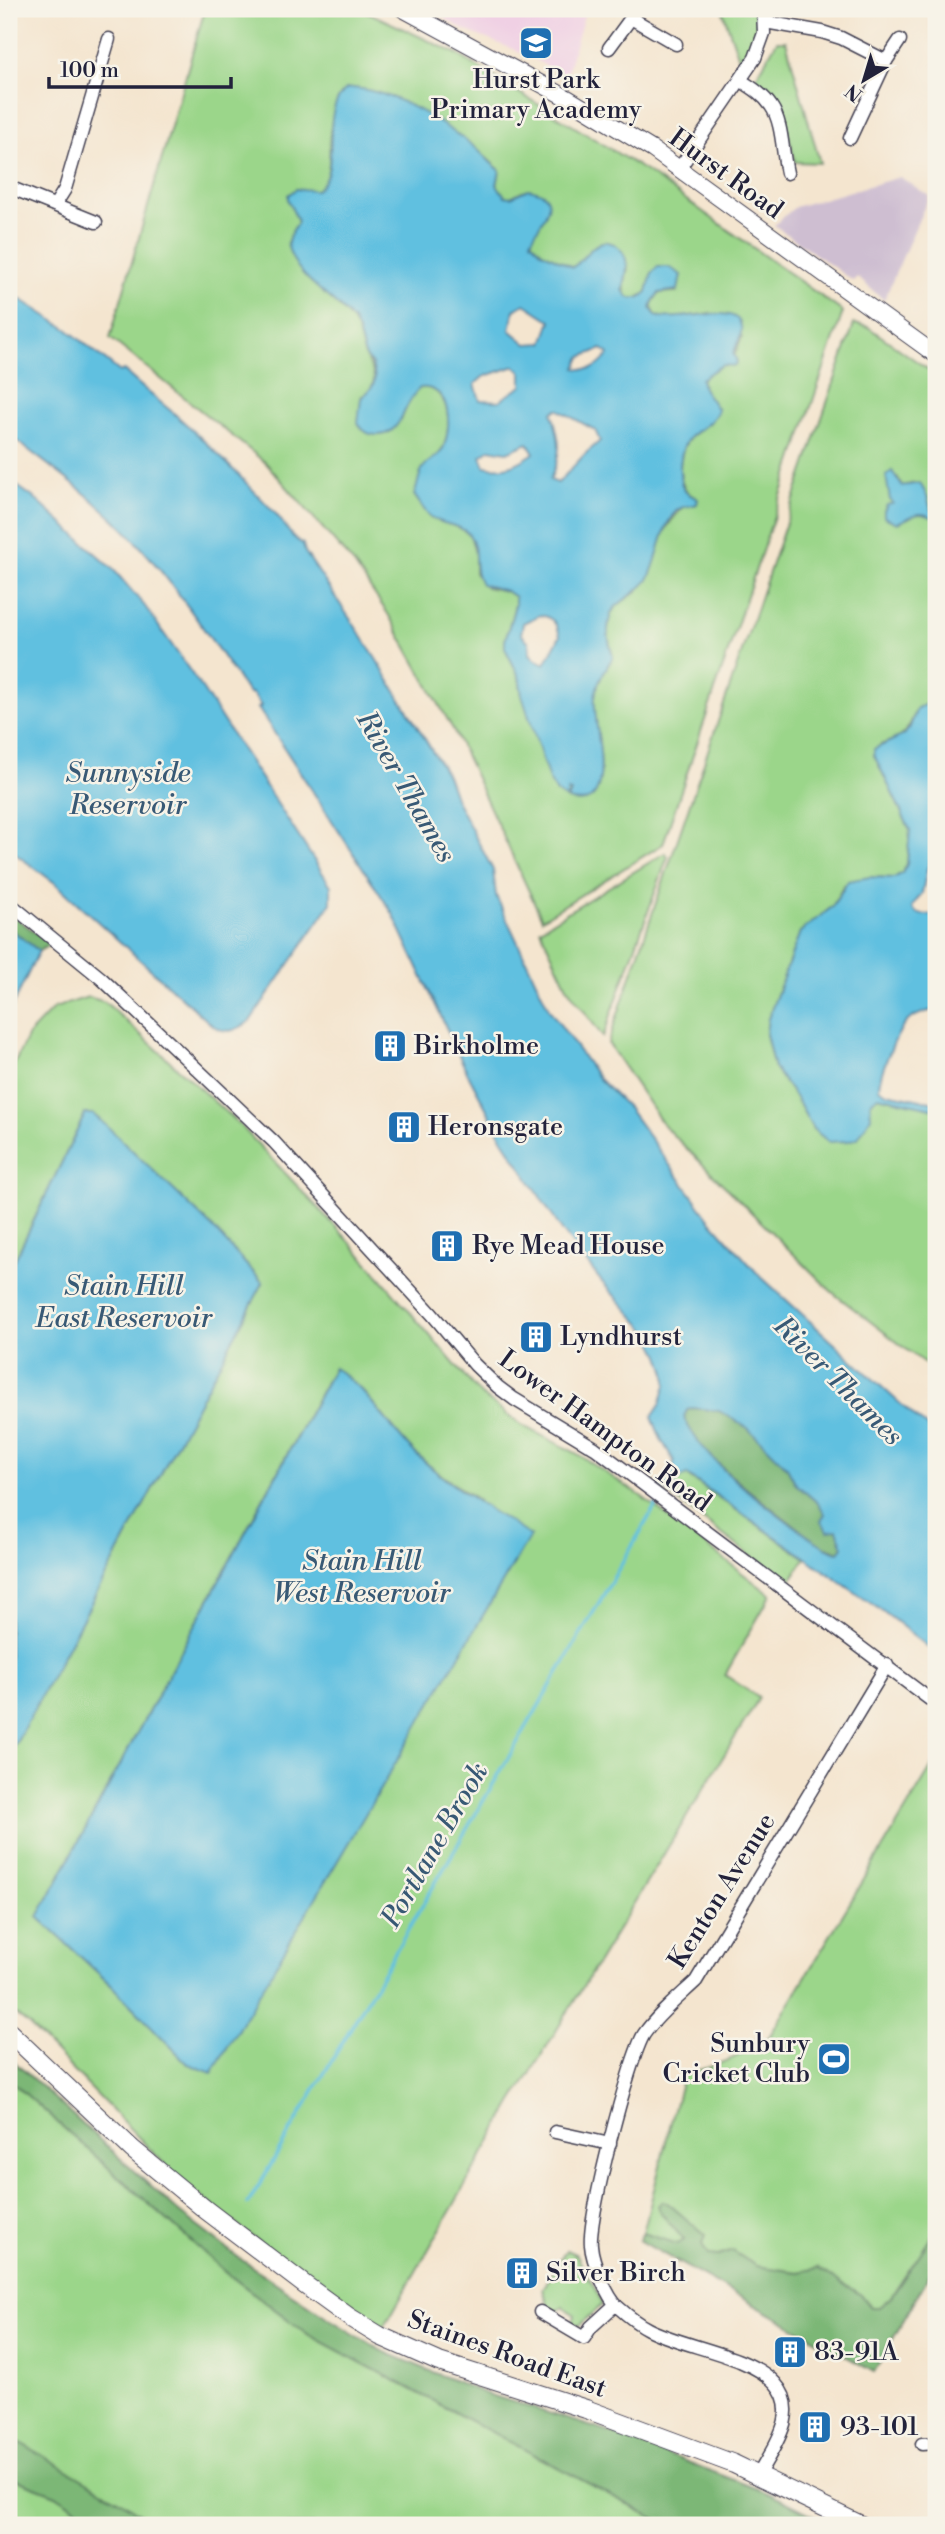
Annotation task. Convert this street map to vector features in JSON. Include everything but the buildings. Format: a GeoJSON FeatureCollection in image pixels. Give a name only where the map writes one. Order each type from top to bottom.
{"type":"FeatureCollection","features":[{"type":"Feature","properties":{"kind":"highway","name":"Staines Road East"},"geometry":{"type":"LineString","coordinates":[[10,2033],[132,2149],[206,2210],[304,2285],[380,2336],[439,2362],[586,2409],[759,2474],[861,2525]]}},
{"type":"Feature","properties":{"kind":"main road","name":"Hurst Road"},"geometry":{"type":"LineString","coordinates":[[402,9],[569,99],[653,150],[936,355]]}},
{"type":"Feature","properties":{"kind":"street"},"geometry":{"type":"LineString","coordinates":[[609,48],[633,13],[676,44]]}},
{"type":"Feature","properties":{"kind":"street"},"geometry":{"type":"LineString","coordinates":[[679,169],[761,46],[764,15],[831,35],[886,61]]}},
{"type":"Feature","properties":{"kind":"street"},"geometry":{"type":"LineString","coordinates":[[55,205],[65,189],[109,39]]}},
{"type":"Feature","properties":{"kind":"street"},"geometry":{"type":"LineString","coordinates":[[850,138],[886,61],[900,40]]}},
{"type":"Feature","properties":{"kind":"street"},"geometry":{"type":"LineString","coordinates":[[740,80],[773,107],[787,173]]}},
{"type":"Feature","properties":{"kind":"street"},"geometry":{"type":"LineString","coordinates":[[9,187],[96,222]]}},
{"type":"Feature","properties":{"kind":"street","name":"Lower Hampton Road"},"geometry":{"type":"LineString","coordinates":[[9,903],[102,979],[274,1142],[423,1304],[475,1365],[498,1387],[595,1448],[936,1704]]}},
{"type":"Feature","properties":{"kind":"street","name":"Kenton Avenue"},"geometry":{"type":"LineString","coordinates":[[759,2474],[786,2422],[786,2402],[776,2383],[756,2368],[647,2329],[615,2305],[596,2268],[591,2245],[591,2224],[635,2053],[643,2036],[696,1981],[887,1665]]}},
{"type":"Feature","properties":{"kind":"street"},"geometry":{"type":"LineString","coordinates":[[555,2132],[610,2144]]}},
{"type":"Feature","properties":{"kind":"street"},"geometry":{"type":"LineString","coordinates":[[540,2312],[584,2337],[615,2305]]}},
{"type":"Feature","properties":{"kind":"street"},"geometry":{"type":"LineString","coordinates":[[922,2444],[936,2443]]}},
{"type":"Feature","properties":{"kind":"shaded area","name":"Hurst Park Primary Academy"},"geometry":{"type":"Polygon","coordinates":[[[429,9],[586,9],[566,76],[518,51],[464,30],[429,9]]]}},
{"type":"Feature","properties":{"kind":"shaded area"},"geometry":{"type":"Polygon","coordinates":[[[900,177],[929,196],[884,300],[857,277],[853,281],[774,225],[795,207],[900,177]]]}},
{"type":"Feature","properties":{"kind":"green space"},"geometry":{"type":"Polygon","coordinates":[[[205,9],[361,9],[455,53],[646,171],[843,312],[663,844],[542,919],[454,731],[388,614],[354,564],[266,463],[110,338],[205,9]],[[391,97],[338,100],[331,129],[326,179],[316,191],[296,189],[298,221],[288,243],[302,270],[356,327],[374,378],[370,392],[362,396],[402,418],[411,395],[420,388],[431,389],[439,394],[444,402],[448,423],[444,444],[438,455],[423,468],[431,518],[460,528],[470,535],[475,553],[475,573],[486,587],[506,591],[515,597],[505,648],[519,676],[522,695],[533,726],[567,798],[567,791],[571,792],[568,799],[582,801],[593,793],[599,782],[601,769],[594,698],[599,682],[613,657],[608,631],[611,614],[616,606],[639,589],[651,570],[667,527],[695,497],[684,487],[680,470],[686,444],[712,420],[701,379],[734,356],[742,337],[710,313],[670,319],[656,316],[651,305],[659,293],[676,292],[652,273],[647,292],[631,299],[625,294],[628,267],[573,267],[542,252],[531,241],[533,236],[522,191],[505,197],[497,185],[500,170],[472,145],[391,97]]]}},
{"type":"Feature","properties":{"kind":"green space"},"geometry":{"type":"Polygon","coordinates":[[[722,9],[755,9],[755,40],[742,67],[722,9]]]}},
{"type":"Feature","properties":{"kind":"green space"},"geometry":{"type":"Polygon","coordinates":[[[777,41],[786,41],[820,163],[795,162],[781,102],[755,79],[777,41]]]}},
{"type":"Feature","properties":{"kind":"green space"},"geometry":{"type":"Polygon","coordinates":[[[854,324],[868,327],[936,375],[936,513],[931,510],[927,496],[915,483],[902,486],[898,478],[892,504],[906,519],[921,514],[936,519],[936,701],[917,708],[904,733],[880,745],[874,755],[910,830],[907,864],[903,872],[894,878],[870,877],[844,885],[832,907],[800,932],[768,1019],[766,1034],[774,1068],[796,1098],[813,1129],[869,1108],[873,1099],[878,1096],[936,1109],[936,1203],[931,1220],[936,1238],[936,1372],[832,1292],[664,1126],[608,1043],[854,324]]]}},
{"type":"Feature","properties":{"kind":"green space"},"geometry":{"type":"Polygon","coordinates":[[[665,853],[668,856],[603,1037],[568,989],[540,929],[665,853]]]}},
{"type":"Feature","properties":{"kind":"green space"},"geometry":{"type":"Polygon","coordinates":[[[9,913],[51,944],[39,951],[9,928],[9,913]]]}},
{"type":"Feature","properties":{"kind":"green space"},"geometry":{"type":"Polygon","coordinates":[[[88,997],[105,1002],[241,1126],[350,1242],[480,1394],[523,1426],[576,1453],[641,1496],[771,1595],[725,1675],[759,1698],[511,2105],[383,2329],[245,2232],[178,2178],[29,2025],[9,2009],[9,1756],[263,1283],[212,1227],[93,1114],[85,1114],[9,1272],[9,1075],[28,1035],[54,1008],[88,997]],[[333,1369],[38,1917],[111,1985],[188,2064],[478,1500],[416,1454],[345,1376],[333,1369]]]}},
{"type":"Feature","properties":{"kind":"green space"},"geometry":{"type":"Polygon","coordinates":[[[693,1408],[719,1411],[748,1428],[787,1467],[796,1484],[819,1504],[837,1530],[843,1547],[839,1552],[809,1537],[720,1465],[691,1432],[684,1416],[687,1410],[693,1408]]]}},
{"type":"Feature","properties":{"kind":"green space"},"geometry":{"type":"Polygon","coordinates":[[[686,1475],[805,1558],[788,1584],[669,1494],[676,1481],[686,1475]]]}},
{"type":"Feature","properties":{"kind":"green space","name":"Sunbury Cricket Club"},"geometry":{"type":"Polygon","coordinates":[[[936,1760],[936,2263],[874,2372],[639,2240],[683,2074],[728,2060],[769,2037],[936,1760]]]}},
{"type":"Feature","properties":{"kind":"green space"},"geometry":{"type":"Polygon","coordinates":[[[9,2057],[180,2213],[242,2260],[382,2351],[484,2393],[612,2433],[768,2493],[831,2524],[667,2525],[309,2335],[228,2274],[11,2081],[9,2057]]]}},
{"type":"Feature","properties":{"kind":"green space"},"geometry":{"type":"Polygon","coordinates":[[[9,2079],[228,2274],[309,2335],[667,2525],[9,2525],[9,2079]]]}},
{"type":"Feature","properties":{"kind":"green space"},"geometry":{"type":"Polygon","coordinates":[[[662,2201],[705,2235],[702,2245],[708,2255],[718,2256],[733,2251],[756,2266],[798,2272],[818,2268],[861,2295],[871,2307],[879,2307],[891,2297],[936,2230],[936,2263],[874,2372],[639,2240],[643,2233],[678,2244],[684,2240],[660,2212],[658,2206],[662,2201]]]}},
{"type":"Feature","properties":{"kind":"green space"},"geometry":{"type":"Polygon","coordinates":[[[566,2250],[577,2255],[603,2304],[579,2326],[573,2323],[575,2315],[563,2307],[555,2313],[550,2310],[543,2289],[566,2250]]]}},
{"type":"Feature","properties":{"kind":"green space"},"geometry":{"type":"Polygon","coordinates":[[[9,2439],[115,2497],[157,2525],[102,2525],[56,2495],[9,2477],[9,2439]]]}},
{"type":"Feature","properties":{"kind":"water"},"geometry":{"type":"Polygon","coordinates":[[[354,88],[385,95],[445,126],[476,148],[500,170],[497,185],[505,196],[511,197],[528,189],[540,192],[549,203],[548,210],[531,241],[542,252],[573,267],[600,243],[612,243],[620,248],[626,259],[627,271],[623,290],[629,298],[639,298],[647,292],[652,273],[657,267],[669,267],[681,275],[678,290],[659,293],[653,301],[651,308],[656,316],[668,318],[717,314],[731,316],[739,321],[741,333],[733,353],[737,361],[735,366],[722,365],[701,379],[703,388],[718,410],[716,415],[690,437],[681,455],[682,484],[686,492],[698,499],[697,504],[681,508],[674,513],[647,581],[613,610],[609,620],[608,636],[613,657],[599,681],[595,697],[600,781],[595,794],[585,801],[568,800],[571,792],[568,791],[566,799],[557,793],[549,780],[522,695],[519,676],[505,648],[515,597],[506,591],[481,584],[470,536],[462,529],[431,517],[414,495],[421,471],[441,452],[446,440],[448,420],[444,400],[431,389],[420,388],[392,430],[376,435],[363,430],[358,423],[361,398],[373,385],[375,376],[358,330],[345,312],[299,269],[288,247],[289,237],[298,222],[288,195],[296,189],[316,190],[324,181],[330,156],[333,113],[346,89],[354,88]],[[525,304],[514,310],[510,330],[527,344],[543,343],[551,321],[525,304]],[[602,349],[581,357],[576,368],[595,367],[609,354],[602,349]],[[515,366],[483,377],[475,384],[480,400],[499,401],[522,386],[522,373],[515,366]],[[557,409],[552,413],[559,447],[550,480],[558,483],[600,441],[595,430],[557,409]],[[528,443],[507,452],[490,449],[481,456],[485,466],[499,468],[511,466],[534,453],[528,443]],[[540,615],[523,623],[521,634],[529,642],[530,654],[545,664],[560,636],[554,622],[540,615]]]}},
{"type":"Feature","properties":{"kind":"water","name":"River Thames"},"geometry":{"type":"Polygon","coordinates":[[[9,292],[67,329],[120,372],[123,370],[177,416],[239,475],[278,516],[294,538],[303,544],[305,552],[365,641],[447,775],[456,800],[493,870],[496,896],[549,1009],[599,1079],[628,1108],[710,1220],[758,1274],[936,1434],[936,1653],[889,1616],[687,1475],[676,1481],[671,1493],[660,1487],[673,1474],[674,1461],[652,1417],[660,1405],[666,1385],[666,1373],[660,1355],[648,1332],[602,1282],[563,1232],[503,1140],[466,1070],[393,914],[258,708],[261,706],[252,693],[249,694],[160,569],[98,505],[9,435],[9,292]],[[693,1408],[687,1410],[684,1416],[703,1448],[758,1499],[815,1540],[839,1552],[843,1547],[837,1530],[828,1531],[821,1521],[825,1514],[819,1504],[796,1484],[787,1467],[748,1428],[719,1411],[693,1408]]]}},
{"type":"Feature","properties":{"kind":"water"},"geometry":{"type":"Polygon","coordinates":[[[892,471],[902,486],[920,483],[931,510],[936,513],[936,519],[920,514],[897,523],[884,517],[887,505],[893,503],[890,500],[886,476],[892,471]]]}},
{"type":"Feature","properties":{"kind":"water","name":"Sunnyside Reservoir"},"geometry":{"type":"Polygon","coordinates":[[[9,480],[34,498],[113,569],[144,605],[331,886],[331,903],[250,1021],[236,1029],[227,1031],[212,1025],[55,883],[9,849],[9,480]]]}},
{"type":"Feature","properties":{"kind":"water"},"geometry":{"type":"Polygon","coordinates":[[[936,701],[936,848],[927,869],[922,893],[912,907],[919,914],[936,914],[936,1010],[919,1014],[905,1025],[890,1052],[879,1088],[887,1093],[936,1103],[936,1109],[878,1096],[870,1103],[871,1117],[858,1138],[829,1142],[813,1129],[796,1098],[774,1068],[766,1034],[768,1019],[800,932],[832,907],[848,881],[870,877],[894,878],[903,872],[907,864],[910,830],[874,755],[874,749],[904,735],[917,708],[936,701]]]}},
{"type":"Feature","properties":{"kind":"water"},"geometry":{"type":"Polygon","coordinates":[[[9,928],[39,951],[9,1013],[9,928]]]}},
{"type":"Feature","properties":{"kind":"water","name":"Stain Hill East Reservoir"},"geometry":{"type":"Polygon","coordinates":[[[85,1114],[93,1114],[110,1129],[212,1227],[263,1283],[9,1756],[9,1272],[85,1114]]]}},
{"type":"Feature","properties":{"kind":"water","name":"Stain Hill West Reservoir"},"geometry":{"type":"Polygon","coordinates":[[[334,1368],[357,1386],[429,1466],[530,1536],[212,2073],[188,2064],[111,1985],[38,1917],[334,1368]]]}},
{"type":"Feature","properties":{"kind":"waterway","name":"Portlane Brook"},"geometry":{"type":"LineString","coordinates":[[248,2204],[656,1505]]}},
{"type":"Feature","properties":{"kind":"place","name":"Hurst Park Primary Academy"},"geometry":{"type":"Point","coordinates":[536,43]}},
{"type":"Feature","properties":{"kind":"place","name":"Birkholme"},"geometry":{"type":"Point","coordinates":[390,1046]}},
{"type":"Feature","properties":{"kind":"place","name":"Heronsgate"},"geometry":{"type":"Point","coordinates":[404,1127]}},
{"type":"Feature","properties":{"kind":"place","name":"Rye Mead House"},"geometry":{"type":"Point","coordinates":[447,1246]}},
{"type":"Feature","properties":{"kind":"place","name":"Lyndhurst"},"geometry":{"type":"Point","coordinates":[536,1337]}},
{"type":"Feature","properties":{"kind":"place","name":"Sunbury Cricket Club"},"geometry":{"type":"Point","coordinates":[834,2059]}},
{"type":"Feature","properties":{"kind":"place","name":"Silver Birch"},"geometry":{"type":"Point","coordinates":[522,2273]}},
{"type":"Feature","properties":{"kind":"place","name":"83-91A"},"geometry":{"type":"Point","coordinates":[790,2352]}},
{"type":"Feature","properties":{"kind":"place","name":"93-101"},"geometry":{"type":"Point","coordinates":[815,2427]}}]}
